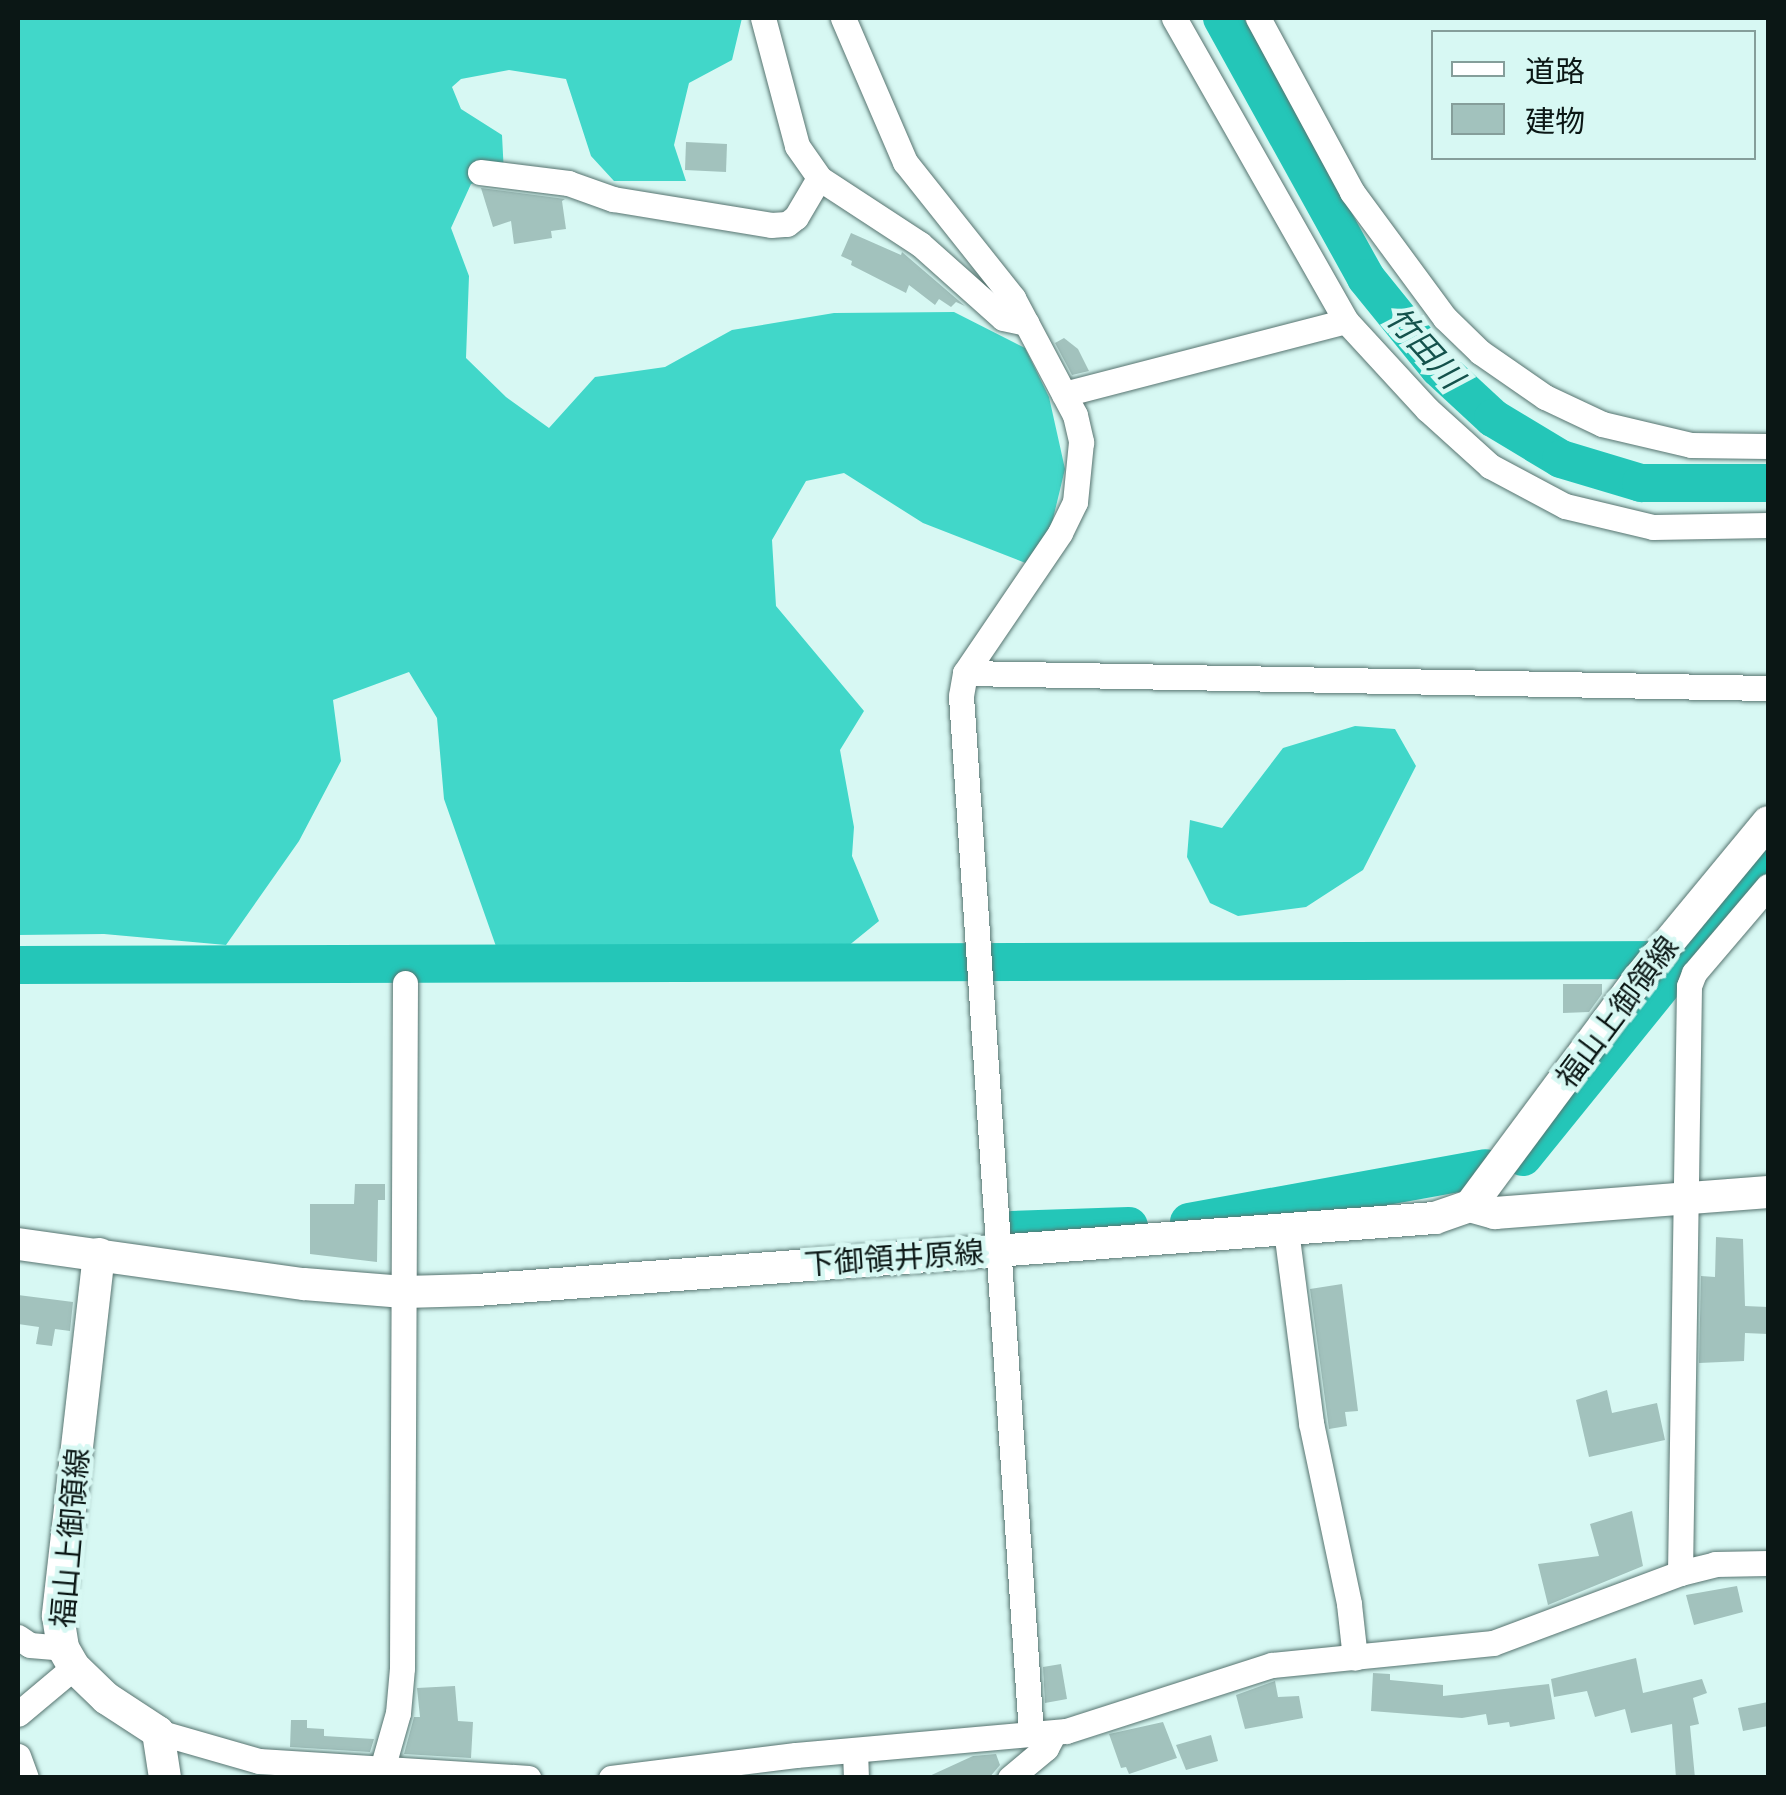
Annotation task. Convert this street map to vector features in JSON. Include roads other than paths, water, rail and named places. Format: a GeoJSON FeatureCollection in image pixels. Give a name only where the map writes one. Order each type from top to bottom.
{"type":"FeatureCollection","features":[{"type":"Feature","properties":{"kind":"main road","name":"福山上御領線"},"geometry":{"type":"LineString","coordinates":[[1470,1206],[1650,965],[1768,822]]}},
{"type":"Feature","properties":{"kind":"main road","name":"下御領井原線"},"geometry":{"type":"LineString","coordinates":[[18,1244],[304,1284],[404,1292],[1435,1218],[1470,1206],[1494,1213],[1768,1192]]}},
{"type":"Feature","properties":{"kind":"main road","name":"福山上御領線"},"geometry":{"type":"LineString","coordinates":[[99,1254],[60,1584],[68,1658],[106,1698],[158,1732]]}},
{"type":"Feature","properties":{"kind":"main road"},"geometry":{"type":"LineString","coordinates":[[158,1732],[164,1778]]}},
{"type":"Feature","properties":{"kind":"street"},"geometry":{"type":"LineString","coordinates":[[763,18],[798,146],[819,178],[920,244],[1004,318],[1026,323]]}},
{"type":"Feature","properties":{"kind":"street"},"geometry":{"type":"LineString","coordinates":[[844,18],[905,162],[1013,298],[1064,394],[1081,442],[1075,502],[1060,534],[965,673],[961,696],[997,1250],[1046,1748],[1010,1778]]}},
{"type":"Feature","properties":{"kind":"street"},"geometry":{"type":"LineString","coordinates":[[1174,18],[1346,321],[1427,409],[1490,466],[1565,506],[1652,526],[1768,525]]}},
{"type":"Feature","properties":{"kind":"street"},"geometry":{"type":"LineString","coordinates":[[1258,18],[1352,192],[1445,318],[1480,352],[1545,398],[1602,424],[1691,445],[1768,446]]}},
{"type":"Feature","properties":{"kind":"street"},"geometry":{"type":"LineString","coordinates":[[480,172],[568,183],[613,198],[772,225],[787,224],[796,217],[819,178]]}},
{"type":"Feature","properties":{"kind":"street"},"geometry":{"type":"LineString","coordinates":[[1064,394],[1346,321]]}},
{"type":"Feature","properties":{"kind":"street"},"geometry":{"type":"LineString","coordinates":[[965,673],[1768,688]]}},
{"type":"Feature","properties":{"kind":"street"},"geometry":{"type":"LineString","coordinates":[[1680,1573],[1689,986],[1694,974],[1768,886]]}},
{"type":"Feature","properties":{"kind":"street"},"geometry":{"type":"LineString","coordinates":[[392,1772],[402,1668],[405,983]]}},
{"type":"Feature","properties":{"kind":"street"},"geometry":{"type":"LineString","coordinates":[[1286,1230],[1312,1423],[1349,1604],[1355,1658]]}},
{"type":"Feature","properties":{"kind":"street"},"geometry":{"type":"LineString","coordinates":[[611,1778],[855,1750],[1042,1734],[1272,1665],[1493,1644],[1680,1573],[1715,1564],[1768,1564]]}},
{"type":"Feature","properties":{"kind":"street"},"geometry":{"type":"LineString","coordinates":[[18,1637],[68,1658],[18,1714]]}},
{"type":"Feature","properties":{"kind":"street"},"geometry":{"type":"LineString","coordinates":[[158,1732],[259,1761],[528,1778]]}},
{"type":"Feature","properties":{"kind":"street"},"geometry":{"type":"LineString","coordinates":[[855,1750],[856,1778]]}},
{"type":"Feature","properties":{"kind":"street"},"geometry":{"type":"LineString","coordinates":[[18,1756],[26,1778]]}},
{"type":"Feature","properties":{"kind":"waterway","name":"竹田川"},"geometry":{"type":"LineString","coordinates":[[1222,18],[1366,278],[1439,368],[1493,418],[1561,459],[1641,483],[1768,483]]}},
{"type":"Feature","properties":{"kind":"waterway"},"geometry":{"type":"LineString","coordinates":[[1523,1157],[1768,854]]}},
{"type":"Feature","properties":{"kind":"waterway"},"geometry":{"type":"LineString","coordinates":[[18,965],[1678,960]]}},
{"type":"Feature","properties":{"kind":"waterway"},"geometry":{"type":"LineString","coordinates":[[1189,1222],[1485,1168]]}},
{"type":"Feature","properties":{"kind":"waterway"},"geometry":{"type":"LineString","coordinates":[[1012,1230],[1129,1226]]}}]}
